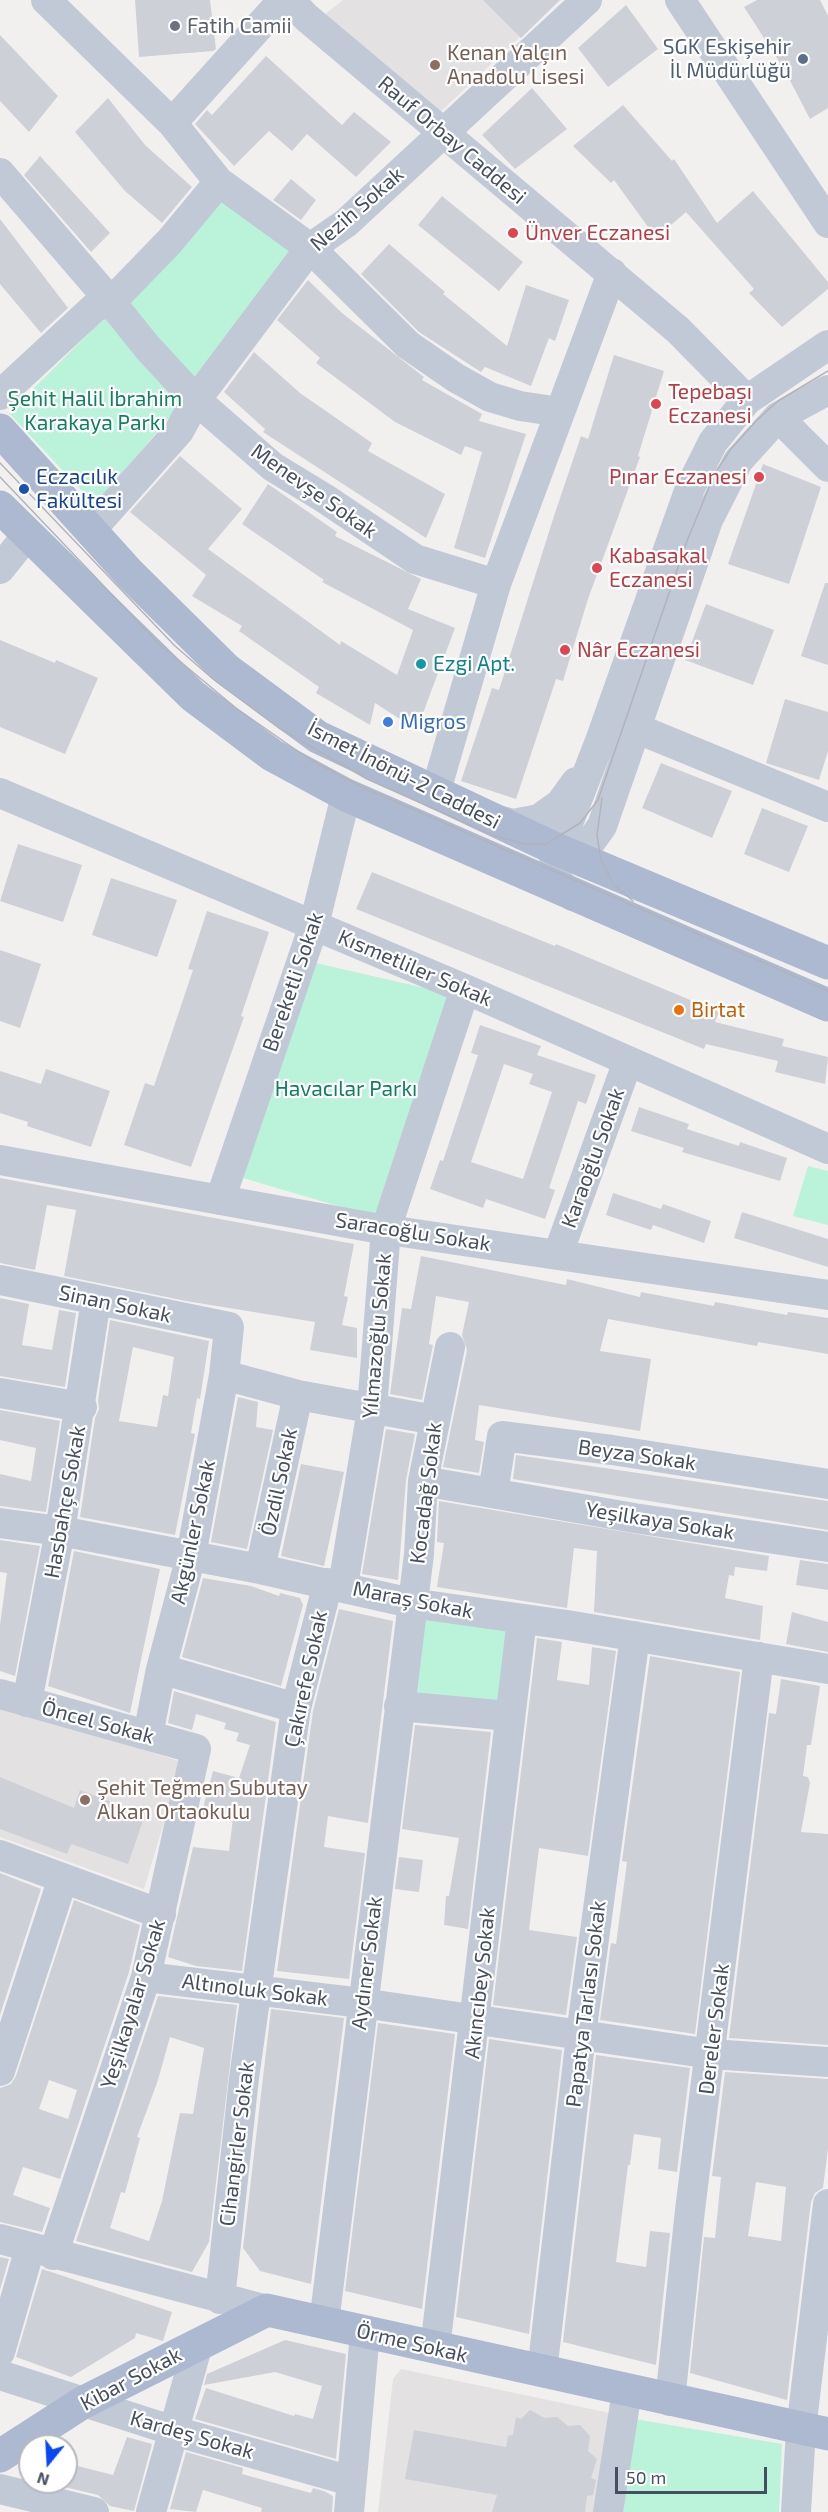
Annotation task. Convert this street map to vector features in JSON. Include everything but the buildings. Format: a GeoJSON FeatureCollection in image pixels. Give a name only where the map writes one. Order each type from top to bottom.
{"type":"FeatureCollection","features":[{"type":"Feature","properties":{"kind":"main road","name":"İsmet İnönü-2 Caddesi"},"geometry":{"type":"LineString","coordinates":[[0,430],[129,573],[226,669],[318,737],[484,816],[561,857],[630,881],[828,963]]}},
{"type":"Feature","properties":{"kind":"main road","name":"İsmet İnönü-2 Caddesi"},"geometry":{"type":"LineString","coordinates":[[0,507],[193,696],[272,755],[346,795],[508,868],[828,1005]]}},
{"type":"Feature","properties":{"kind":"main road","name":"Örme Sokak"},"geometry":{"type":"LineString","coordinates":[[267,2310],[814,2432]]}},
{"type":"Feature","properties":{"kind":"main road","name":"Kibar Sokak"},"geometry":{"type":"LineString","coordinates":[[0,2456],[82,2403],[267,2310]]}},
{"type":"Feature","properties":{"kind":"street"},"geometry":{"type":"LineString","coordinates":[[172,123],[283,0]]}},
{"type":"Feature","properties":{"kind":"street","name":"Nezih Sokak"},"geometry":{"type":"LineString","coordinates":[[91,530],[178,431],[196,400],[310,248],[346,224],[442,132],[587,0]]}},
{"type":"Feature","properties":{"kind":"street"},"geometry":{"type":"LineString","coordinates":[[680,0],[828,223]]}},
{"type":"Feature","properties":{"kind":"street"},"geometry":{"type":"LineString","coordinates":[[50,1],[172,123],[219,182],[310,248],[408,345],[456,378],[490,397],[520,406],[560,412]]}},
{"type":"Feature","properties":{"kind":"street","name":"Rauf Orbay Caddesi"},"geometry":{"type":"LineString","coordinates":[[308,6],[442,132],[678,330],[747,400]]}},
{"type":"Feature","properties":{"kind":"street","name":"Menevşe Sokak"},"geometry":{"type":"LineString","coordinates":[[0,172],[147,347],[196,400],[273,467],[416,559],[496,584]]}},
{"type":"Feature","properties":{"kind":"street"},"geometry":{"type":"LineString","coordinates":[[0,395],[95,307],[111,302],[170,241],[219,182]]}},
{"type":"Feature","properties":{"kind":"street"},"geometry":{"type":"LineString","coordinates":[[435,794],[496,584],[612,273]]}},
{"type":"Feature","properties":{"kind":"street"},"geometry":{"type":"LineString","coordinates":[[573,896],[556,880],[561,857],[690,488],[713,442],[747,400],[828,345]]}},
{"type":"Feature","properties":{"kind":"street"},"geometry":{"type":"LineString","coordinates":[[508,868],[532,872],[597,835],[638,729],[708,520],[738,461],[778,417],[828,390]]}},
{"type":"Feature","properties":{"kind":"street"},"geometry":{"type":"LineString","coordinates":[[778,417],[828,467]]}},
{"type":"Feature","properties":{"kind":"street"},"geometry":{"type":"LineString","coordinates":[[0,569],[28,534]]}},
{"type":"Feature","properties":{"kind":"street"},"geometry":{"type":"LineString","coordinates":[[638,729],[826,798]]}},
{"type":"Feature","properties":{"kind":"street"},"geometry":{"type":"LineString","coordinates":[[484,816],[513,824],[528,823],[549,813],[570,791],[600,741]]}},
{"type":"Feature","properties":{"kind":"street","name":"Kısmetliler Sokak"},"geometry":{"type":"LineString","coordinates":[[0,793],[465,988],[828,1149]]}},
{"type":"Feature","properties":{"kind":"street","name":"Bereketli Sokak"},"geometry":{"type":"LineString","coordinates":[[220,1200],[314,925],[346,795]]}},
{"type":"Feature","properties":{"kind":"street"},"geometry":{"type":"LineString","coordinates":[[606,815],[602,840],[604,851],[616,870],[630,881]]}},
{"type":"Feature","properties":{"kind":"street","name":"Yılmazoğlu Sokak"},"geometry":{"type":"LineString","coordinates":[[335,1585],[372,1408],[386,1229],[465,988]]}},
{"type":"Feature","properties":{"kind":"street","name":"Karaoğlu Sokak"},"geometry":{"type":"LineString","coordinates":[[558,1254],[628,1061]]}},
{"type":"Feature","properties":{"kind":"street","name":"Saracoğlu Sokak"},"geometry":{"type":"LineString","coordinates":[[0,1160],[386,1229],[828,1295]]}},
{"type":"Feature","properties":{"kind":"street","name":"Sinan Sokak"},"geometry":{"type":"LineString","coordinates":[[0,1280],[229,1327]]}},
{"type":"Feature","properties":{"kind":"street","name":"Hasbahçe Sokak"},"geometry":{"type":"LineString","coordinates":[[13,1698],[60,1532],[82,1407],[96,1300]]}},
{"type":"Feature","properties":{"kind":"street","name":"Akgünler Sokak"},"geometry":{"type":"LineString","coordinates":[[148,1735],[162,1669],[191,1556],[224,1375],[229,1327]]}},
{"type":"Feature","properties":{"kind":"street","name":"Kocadağ Sokak"},"geometry":{"type":"LineString","coordinates":[[411,1603],[419,1554],[423,1481],[450,1347]]}},
{"type":"Feature","properties":{"kind":"street"},"geometry":{"type":"LineString","coordinates":[[224,1375],[297,1395],[435,1420]]}},
{"type":"Feature","properties":{"kind":"street"},"geometry":{"type":"LineString","coordinates":[[0,1393],[82,1407]]}},
{"type":"Feature","properties":{"kind":"street","name":"Özdil Sokak"},"geometry":{"type":"LineString","coordinates":[[261,1569],[297,1395]]}},
{"type":"Feature","properties":{"kind":"street","name":"Beyza Sokak"},"geometry":{"type":"LineString","coordinates":[[493,1493],[502,1436],[612,1450],[828,1484]]}},
{"type":"Feature","properties":{"kind":"street","name":"Yeşilkaya Sokak"},"geometry":{"type":"LineString","coordinates":[[423,1481],[828,1547]]}},
{"type":"Feature","properties":{"kind":"street","name":"Maraş Sokak"},"geometry":{"type":"LineString","coordinates":[[0,1523],[261,1569],[411,1603],[635,1636],[828,1669]]}},
{"type":"Feature","properties":{"kind":"street","name":"Çakırefe Sokak"},"geometry":{"type":"LineString","coordinates":[[256,1989],[296,1708],[335,1585]]}},
{"type":"Feature","properties":{"kind":"street","name":"Aydıner Sokak"},"geometry":{"type":"LineString","coordinates":[[324,2323],[411,1603]]}},
{"type":"Feature","properties":{"kind":"street","name":"Akıncıbey Sokak"},"geometry":{"type":"LineString","coordinates":[[435,2348],[476,2020],[509,1716],[522,1619]]}},
{"type":"Feature","properties":{"kind":"street","name":"Papatya Tarlası Sokak"},"geometry":{"type":"LineString","coordinates":[[542,2372],[581,2035],[635,1636]]}},
{"type":"Feature","properties":{"kind":"street","name":"Dereler Sokak"},"geometry":{"type":"LineString","coordinates":[[670,2401],[690,2210],[759,1657]]}},
{"type":"Feature","properties":{"kind":"street"},"geometry":{"type":"LineString","coordinates":[[162,1669],[296,1708]]}},
{"type":"Feature","properties":{"kind":"street","name":"Öncel Sokak"},"geometry":{"type":"LineString","coordinates":[[13,1698],[196,1749]]}},
{"type":"Feature","properties":{"kind":"street"},"geometry":{"type":"LineString","coordinates":[[399,1706],[509,1716]]}},
{"type":"Feature","properties":{"kind":"street","name":"Yeşilkayalar Sokak"},"geometry":{"type":"LineString","coordinates":[[0,2352],[41,2252],[146,1977],[196,1749]]}},
{"type":"Feature","properties":{"kind":"street"},"geometry":{"type":"LineString","coordinates":[[0,1855],[161,1914]]}},
{"type":"Feature","properties":{"kind":"street"},"geometry":{"type":"LineString","coordinates":[[0,2071],[63,1878]]}},
{"type":"Feature","properties":{"kind":"street","name":"Altınoluk Sokak"},"geometry":{"type":"LineString","coordinates":[[146,1977],[362,2003],[711,2054],[828,2062]]}},
{"type":"Feature","properties":{"kind":"street","name":"Cihangirler Sokak"},"geometry":{"type":"LineString","coordinates":[[220,2299],[256,1989]]}},
{"type":"Feature","properties":{"kind":"street"},"geometry":{"type":"LineString","coordinates":[[796,2512],[814,2432],[828,2204]]}},
{"type":"Feature","properties":{"kind":"street","name":"Örme Sokak"},"geometry":{"type":"LineString","coordinates":[[0,2239],[41,2252],[267,2310]]}},
{"type":"Feature","properties":{"kind":"street"},"geometry":{"type":"LineString","coordinates":[[349,2512],[365,2333]]}},
{"type":"Feature","properties":{"kind":"street"},"geometry":{"type":"LineString","coordinates":[[151,2512],[198,2344]]}},
{"type":"Feature","properties":{"kind":"street","name":"Kardeş Sokak"},"geometry":{"type":"LineString","coordinates":[[0,2375],[174,2431],[351,2481]]}},
{"type":"Feature","properties":{"kind":"street"},"geometry":{"type":"LineString","coordinates":[[608,2512],[627,2391]]}},
{"type":"Feature","properties":{"kind":"street"},"geometry":{"type":"LineString","coordinates":[[0,2489],[94,2512]]}},
{"type":"Feature","properties":{"kind":"shaded area","name":"Kenan Yalçın Anadolu Lisesi"},"geometry":{"type":"Polygon","coordinates":[[[343,0],[559,0],[436,116],[325,14],[343,0]]]}},
{"type":"Feature","properties":{"kind":"shaded area","name":"Şehit Teğmen Subutay Alkan Ortaokulu"},"geometry":{"type":"Polygon","coordinates":[[[0,1705],[182,1762],[144,1889],[0,1837],[0,1705]]]}},
{"type":"Feature","properties":{"kind":"shaded area"},"geometry":{"type":"Polygon","coordinates":[[[401,2369],[610,2413],[599,2512],[378,2512],[393,2379],[401,2369]]]}},
{"type":"Feature","properties":{"kind":"green space"},"geometry":{"type":"Polygon","coordinates":[[[209,194],[295,249],[193,382],[125,298],[209,194]]]}},
{"type":"Feature","properties":{"kind":"green space","name":"Şehit Halil İbrahim Karakaya Parkı"},"geometry":{"type":"Polygon","coordinates":[[[105,317],[180,405],[95,505],[9,413],[105,317]]]}},
{"type":"Feature","properties":{"kind":"green space","name":"Havacılar Parkı"},"geometry":{"type":"Polygon","coordinates":[[[316,963],[451,994],[375,1217],[243,1178],[316,963]]]}},
{"type":"Feature","properties":{"kind":"green space"},"geometry":{"type":"Polygon","coordinates":[[[808,1166],[828,1171],[828,1225],[793,1216],[808,1166]]]}},
{"type":"Feature","properties":{"kind":"green space"},"geometry":{"type":"Polygon","coordinates":[[[424,1610],[507,1625],[497,1707],[410,1701],[424,1610]]]}},
{"type":"Feature","properties":{"kind":"green space"},"geometry":{"type":"Polygon","coordinates":[[[635,2419],[782,2444],[779,2512],[623,2512],[635,2419]]]}},
{"type":"Feature","properties":{"kind":"tram line"},"geometry":{"type":"LineString","coordinates":[[0,463],[175,646],[213,679],[279,728],[367,779],[495,836],[525,844],[546,844],[580,823],[598,800],[687,541],[715,473],[731,449],[778,401],[828,371]]}},
{"type":"Feature","properties":{"kind":"tram line"},"geometry":{"type":"LineString","coordinates":[[0,477],[159,644],[236,708],[309,759],[362,787],[828,991]]}},
{"type":"Feature","properties":{"kind":"tram line"},"geometry":{"type":"LineString","coordinates":[[602,798],[597,835],[601,860],[614,885],[633,901]]}},
{"type":"Feature","properties":{"kind":"place","name":"Fatih Camii"},"geometry":{"type":"Point","coordinates":[175,26]}},
{"type":"Feature","properties":{"kind":"place","name":"SGK Eskişehir İl Müdürlüğü"},"geometry":{"type":"Point","coordinates":[803,59]}},
{"type":"Feature","properties":{"kind":"place","name":"Kenan Yalçın Anadolu Lisesi"},"geometry":{"type":"Point","coordinates":[435,65]}},
{"type":"Feature","properties":{"kind":"place","name":"Ünver Eczanesi"},"geometry":{"type":"Point","coordinates":[513,233]}},
{"type":"Feature","properties":{"kind":"place","name":"Tepebaşı Eczanesi"},"geometry":{"type":"Point","coordinates":[656,404]}},
{"type":"Feature","properties":{"kind":"place","name":"Pınar Eczanesi"},"geometry":{"type":"Point","coordinates":[759,477]}},
{"type":"Feature","properties":{"kind":"place","name":"Eczacılık Fakültesi"},"geometry":{"type":"Point","coordinates":[24,489]}},
{"type":"Feature","properties":{"kind":"place","name":"Kabasakal Eczanesi"},"geometry":{"type":"Point","coordinates":[597,568]}},
{"type":"Feature","properties":{"kind":"place","name":"Nâr Eczanesi"},"geometry":{"type":"Point","coordinates":[565,650]}},
{"type":"Feature","properties":{"kind":"place","name":"Ezgi Apt."},"geometry":{"type":"Point","coordinates":[421,664]}},
{"type":"Feature","properties":{"kind":"place","name":"Migros"},"geometry":{"type":"Point","coordinates":[388,722]}},
{"type":"Feature","properties":{"kind":"place","name":"Birtat"},"geometry":{"type":"Point","coordinates":[679,1010]}},
{"type":"Feature","properties":{"kind":"place","name":"Şehit Teğmen Subutay Alkan Ortaokulu"},"geometry":{"type":"Point","coordinates":[85,1800]}}]}
